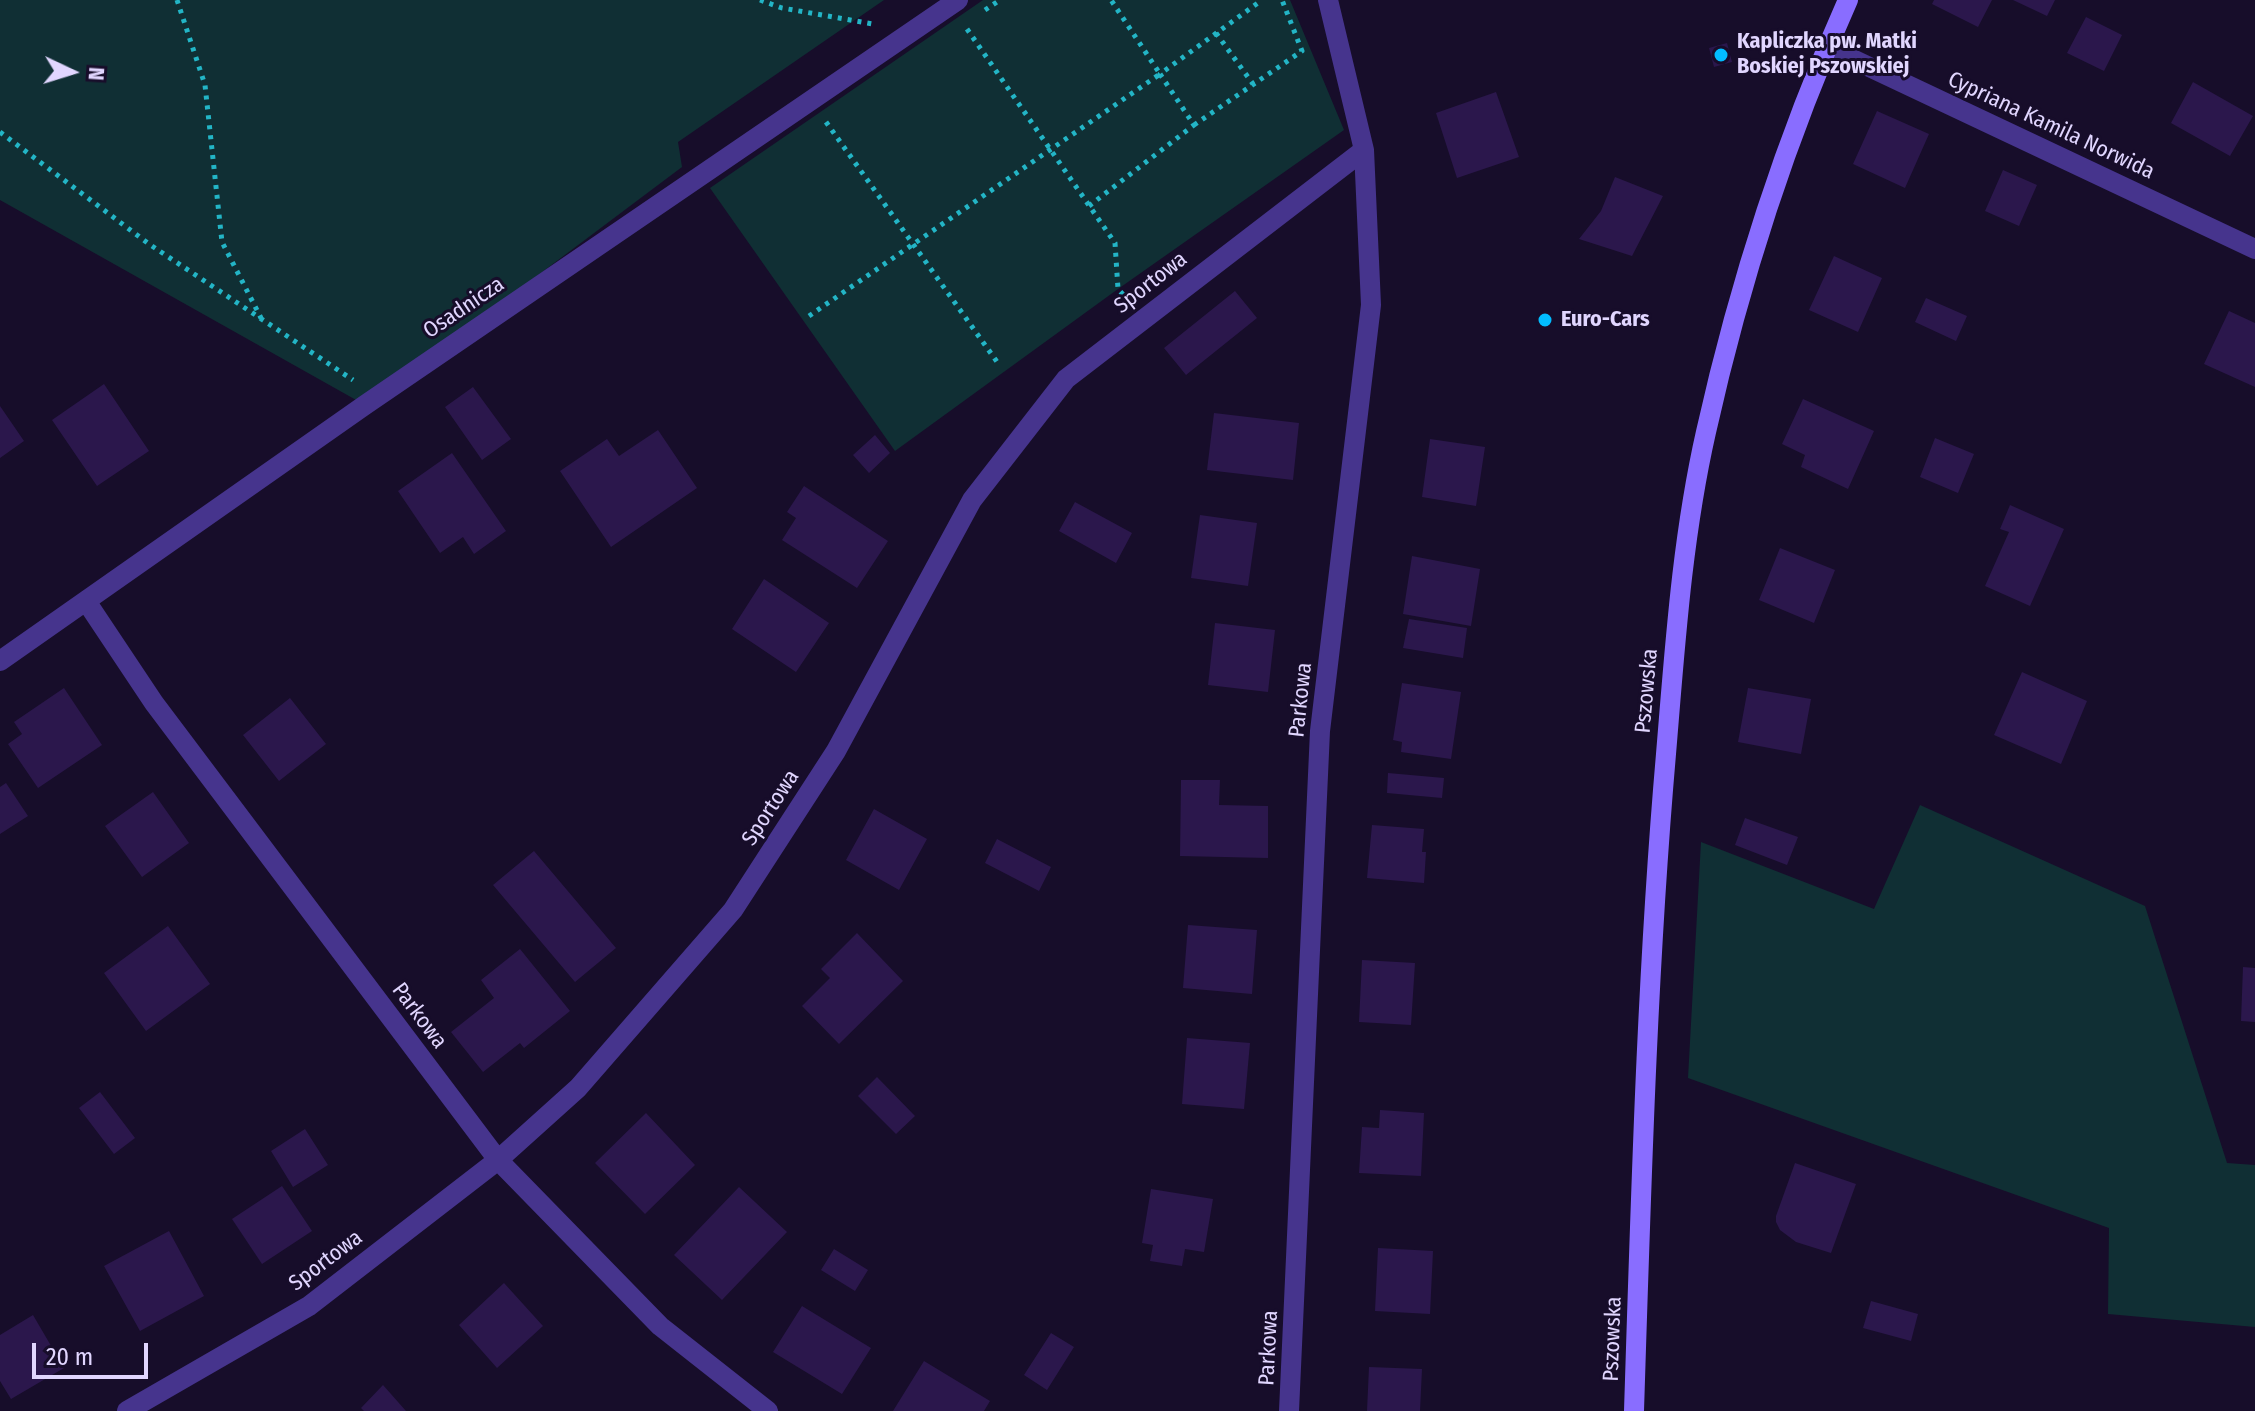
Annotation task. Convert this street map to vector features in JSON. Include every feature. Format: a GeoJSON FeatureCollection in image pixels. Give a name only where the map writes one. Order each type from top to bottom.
{"type":"FeatureCollection","features":[{"type":"Feature","properties":{"kind":"main road","name":"Pszowska"},"geometry":{"type":"LineString","coordinates":[[1634,1411],[1645,1062],[1681,576],[1705,433],[1761,223],[1827,47],[1848,0]]}},
{"type":"Feature","properties":{"kind":"street","name":"Osadnicza"},"geometry":{"type":"LineString","coordinates":[[0,661],[377,396],[958,0]]}},
{"type":"Feature","properties":{"kind":"street","name":"Parkowa"},"geometry":{"type":"LineString","coordinates":[[1289,1411],[1320,731],[1371,305],[1364,150],[1328,0]]}},
{"type":"Feature","properties":{"kind":"street","name":"Cypriana Kamila Norwida"},"geometry":{"type":"LineString","coordinates":[[1827,47],[2255,249]]}},
{"type":"Feature","properties":{"kind":"street","name":"Sportowa"},"geometry":{"type":"LineString","coordinates":[[127,1411],[309,1306],[498,1160],[578,1088],[733,910],[836,751],[972,500],[1066,379],[1364,150]]}},
{"type":"Feature","properties":{"kind":"street","name":"Parkowa"},"geometry":{"type":"LineString","coordinates":[[86,601],[154,703],[498,1160],[660,1326],[768,1411]]}},
{"type":"Feature","properties":{"kind":"path"},"geometry":{"type":"LineString","coordinates":[[177,0],[205,85],[222,242],[261,319]]}},
{"type":"Feature","properties":{"kind":"path"},"geometry":{"type":"LineString","coordinates":[[760,0],[782,8],[913,31]]}},
{"type":"Feature","properties":{"kind":"path"},"geometry":{"type":"LineString","coordinates":[[1111,0],[1194,125]]}},
{"type":"Feature","properties":{"kind":"path"},"geometry":{"type":"LineString","coordinates":[[809,316],[1262,0]]}},
{"type":"Feature","properties":{"kind":"path"},"geometry":{"type":"LineString","coordinates":[[1089,206],[1194,125],[1302,51],[1282,0]]}},
{"type":"Feature","properties":{"kind":"path"},"geometry":{"type":"LineString","coordinates":[[964,25],[1115,243],[1118,289],[1142,321]]}},
{"type":"Feature","properties":{"kind":"path"},"geometry":{"type":"LineString","coordinates":[[1215,33],[1253,84]]}},
{"type":"Feature","properties":{"kind":"path"},"geometry":{"type":"LineString","coordinates":[[825,121],[1000,366]]}},
{"type":"Feature","properties":{"kind":"path"},"geometry":{"type":"LineString","coordinates":[[0,132],[149,244],[377,396]]}},
{"type":"Feature","properties":{"kind":"green space"},"geometry":{"type":"Polygon","coordinates":[[[0,0],[884,0],[678,142],[682,167],[365,405],[0,200],[0,0]]]}},
{"type":"Feature","properties":{"kind":"green space"},"geometry":{"type":"Polygon","coordinates":[[[983,0],[1290,0],[1344,130],[895,451],[710,188],[983,0]]]}},
{"type":"Feature","properties":{"kind":"green space"},"geometry":{"type":"Polygon","coordinates":[[[1920,805],[2145,906],[2227,1163],[2255,1165],[2255,1327],[2108,1314],[2109,1228],[1688,1078],[1701,842],[1874,909],[1920,805]]]}},
{"type":"Feature","properties":{"kind":"building"},"geometry":{"type":"Polygon","coordinates":[[[1934,0],[1992,0],[1978,27],[1932,4],[1934,0]]]}},
{"type":"Feature","properties":{"kind":"building"},"geometry":{"type":"Polygon","coordinates":[[[2013,0],[2055,0],[2047,16],[2013,0]]]}},
{"type":"Feature","properties":{"kind":"building"},"geometry":{"type":"Polygon","coordinates":[[[2086,17],[2122,35],[2104,71],[2067,53],[2086,17]]]}},
{"type":"Feature","properties":{"kind":"building","name":"Kapliczka pw. Matki Boskiej Pszowskiej"},"geometry":{"type":"Polygon","coordinates":[[[1727,43],[1732,62],[1714,67],[1709,48],[1727,43]]]}},
{"type":"Feature","properties":{"kind":"building"},"geometry":{"type":"Polygon","coordinates":[[[2193,82],[2253,116],[2230,156],[2171,123],[2193,82]]]}},
{"type":"Feature","properties":{"kind":"building"},"geometry":{"type":"Polygon","coordinates":[[[1496,92],[1519,157],[1457,178],[1436,113],[1496,92]]]}},
{"type":"Feature","properties":{"kind":"building"},"geometry":{"type":"Polygon","coordinates":[[[1877,111],[1929,134],[1905,188],[1853,164],[1877,111]]]}},
{"type":"Feature","properties":{"kind":"building"},"geometry":{"type":"Polygon","coordinates":[[[2003,170],[2037,185],[2019,226],[1985,211],[2003,170]]]}},
{"type":"Feature","properties":{"kind":"building"},"geometry":{"type":"Polygon","coordinates":[[[1615,177],[1663,196],[1632,256],[1579,239],[1601,211],[1615,177]]]}},
{"type":"Feature","properties":{"kind":"building"},"geometry":{"type":"Polygon","coordinates":[[[1834,256],[1882,278],[1858,332],[1809,310],[1834,256]]]}},
{"type":"Feature","properties":{"kind":"building"},"geometry":{"type":"Polygon","coordinates":[[[1235,291],[1257,318],[1186,375],[1164,348],[1235,291]]]}},
{"type":"Feature","properties":{"kind":"building"},"geometry":{"type":"Polygon","coordinates":[[[1926,298],[1967,316],[1956,341],[1915,322],[1926,298]]]}},
{"type":"Feature","properties":{"kind":"building"},"geometry":{"type":"Polygon","coordinates":[[[2229,311],[2255,323],[2255,387],[2204,364],[2229,311]]]}},
{"type":"Feature","properties":{"kind":"building"},"geometry":{"type":"Polygon","coordinates":[[[104,384],[149,451],[97,486],[52,420],[104,384]]]}},
{"type":"Feature","properties":{"kind":"building"},"geometry":{"type":"Polygon","coordinates":[[[473,387],[511,439],[482,460],[445,407],[473,387]]]}},
{"type":"Feature","properties":{"kind":"building"},"geometry":{"type":"Polygon","coordinates":[[[1803,399],[1874,431],[1848,489],[1801,467],[1805,455],[1782,444],[1803,399]]]}},
{"type":"Feature","properties":{"kind":"building"},"geometry":{"type":"Polygon","coordinates":[[[0,406],[24,441],[0,458],[0,406]]]}},
{"type":"Feature","properties":{"kind":"building"},"geometry":{"type":"Polygon","coordinates":[[[1214,413],[1299,423],[1293,480],[1207,470],[1214,413]]]}},
{"type":"Feature","properties":{"kind":"building"},"geometry":{"type":"Polygon","coordinates":[[[658,430],[697,488],[611,547],[560,471],[607,439],[619,456],[658,430]]]}},
{"type":"Feature","properties":{"kind":"building"},"geometry":{"type":"Polygon","coordinates":[[[875,435],[890,453],[869,473],[853,455],[875,435]]]}},
{"type":"Feature","properties":{"kind":"building"},"geometry":{"type":"Polygon","coordinates":[[[1935,438],[1974,454],[1958,493],[1920,477],[1935,438]]]}},
{"type":"Feature","properties":{"kind":"building"},"geometry":{"type":"Polygon","coordinates":[[[1430,439],[1485,447],[1476,506],[1422,497],[1430,439]]]}},
{"type":"Feature","properties":{"kind":"building"},"geometry":{"type":"Polygon","coordinates":[[[452,453],[506,531],[474,554],[463,537],[440,553],[398,491],[452,453]]]}},
{"type":"Feature","properties":{"kind":"building"},"geometry":{"type":"Polygon","coordinates":[[[804,486],[888,541],[857,588],[782,540],[796,518],[787,512],[804,486]]]}},
{"type":"Feature","properties":{"kind":"building"},"geometry":{"type":"Polygon","coordinates":[[[1075,502],[1132,533],[1116,563],[1059,531],[1075,502]]]}},
{"type":"Feature","properties":{"kind":"building"},"geometry":{"type":"Polygon","coordinates":[[[2010,505],[2064,529],[2030,606],[1985,586],[2009,532],[2000,529],[2010,505]]]}},
{"type":"Feature","properties":{"kind":"building"},"geometry":{"type":"Polygon","coordinates":[[[1200,515],[1257,523],[1248,586],[1191,578],[1200,515]]]}},
{"type":"Feature","properties":{"kind":"building"},"geometry":{"type":"Polygon","coordinates":[[[1780,548],[1835,570],[1814,623],[1759,600],[1780,548]]]}},
{"type":"Feature","properties":{"kind":"building"},"geometry":{"type":"Polygon","coordinates":[[[1412,556],[1480,569],[1471,626],[1403,614],[1412,556]]]}},
{"type":"Feature","properties":{"kind":"building"},"geometry":{"type":"Polygon","coordinates":[[[764,579],[829,623],[796,672],[732,629],[764,579]]]}},
{"type":"Feature","properties":{"kind":"building"},"geometry":{"type":"Polygon","coordinates":[[[1409,619],[1467,628],[1463,658],[1403,648],[1409,619]]]}},
{"type":"Feature","properties":{"kind":"building"},"geometry":{"type":"Polygon","coordinates":[[[1215,623],[1275,630],[1268,692],[1208,685],[1215,623]]]}},
{"type":"Feature","properties":{"kind":"building"},"geometry":{"type":"Polygon","coordinates":[[[2022,672],[2087,701],[2061,764],[1994,735],[2022,672]]]}},
{"type":"Feature","properties":{"kind":"building"},"geometry":{"type":"Polygon","coordinates":[[[1402,683],[1461,692],[1451,759],[1401,752],[1402,742],[1393,740],[1402,683]]]}},
{"type":"Feature","properties":{"kind":"building"},"geometry":{"type":"Polygon","coordinates":[[[64,688],[102,745],[38,788],[8,744],[22,734],[14,722],[64,688]]]}},
{"type":"Feature","properties":{"kind":"building"},"geometry":{"type":"Polygon","coordinates":[[[1748,688],[1811,699],[1801,754],[1738,742],[1748,688]]]}},
{"type":"Feature","properties":{"kind":"building"},"geometry":{"type":"Polygon","coordinates":[[[290,698],[326,744],[279,781],[243,735],[290,698]]]}},
{"type":"Feature","properties":{"kind":"building"},"geometry":{"type":"Polygon","coordinates":[[[1388,773],[1444,778],[1442,798],[1387,793],[1388,773]]]}},
{"type":"Feature","properties":{"kind":"building"},"geometry":{"type":"Polygon","coordinates":[[[1181,780],[1220,780],[1219,805],[1268,806],[1268,858],[1180,856],[1181,780]]]}},
{"type":"Feature","properties":{"kind":"building"},"geometry":{"type":"Polygon","coordinates":[[[6,783],[28,816],[0,834],[0,787],[6,783]]]}},
{"type":"Feature","properties":{"kind":"building"},"geometry":{"type":"Polygon","coordinates":[[[153,792],[189,843],[142,877],[105,826],[153,792]]]}},
{"type":"Feature","properties":{"kind":"building"},"geometry":{"type":"Polygon","coordinates":[[[874,809],[927,839],[899,890],[846,860],[874,809]]]}},
{"type":"Feature","properties":{"kind":"building"},"geometry":{"type":"Polygon","coordinates":[[[1745,818],[1798,837],[1787,865],[1735,845],[1745,818]]]}},
{"type":"Feature","properties":{"kind":"building"},"geometry":{"type":"Polygon","coordinates":[[[1372,825],[1424,829],[1424,883],[1367,878],[1372,825]]]}},
{"type":"Feature","properties":{"kind":"building"},"geometry":{"type":"Polygon","coordinates":[[[997,839],[1051,867],[1039,891],[985,863],[997,839]]]}},
{"type":"Feature","properties":{"kind":"building"},"geometry":{"type":"Polygon","coordinates":[[[534,851],[616,948],[575,982],[493,885],[534,851]]]}},
{"type":"Feature","properties":{"kind":"building"},"geometry":{"type":"Polygon","coordinates":[[[1188,925],[1257,930],[1252,994],[1183,988],[1188,925]]]}},
{"type":"Feature","properties":{"kind":"building"},"geometry":{"type":"Polygon","coordinates":[[[168,926],[210,984],[146,1031],[104,973],[168,926]]]}},
{"type":"Feature","properties":{"kind":"building"},"geometry":{"type":"Polygon","coordinates":[[[857,933],[903,981],[839,1044],[802,1006],[830,978],[821,969],[857,933]]]}},
{"type":"Feature","properties":{"kind":"building"},"geometry":{"type":"Polygon","coordinates":[[[520,949],[570,1011],[524,1048],[520,1043],[483,1072],[451,1032],[494,998],[481,980],[520,949]]]}},
{"type":"Feature","properties":{"kind":"building"},"geometry":{"type":"Polygon","coordinates":[[[1362,960],[1415,963],[1411,1025],[1359,1022],[1362,960]]]}},
{"type":"Feature","properties":{"kind":"building"},"geometry":{"type":"Polygon","coordinates":[[[2243,967],[2255,968],[2255,1022],[2241,1021],[2243,967]]]}},
{"type":"Feature","properties":{"kind":"building"},"geometry":{"type":"Polygon","coordinates":[[[1187,1038],[1250,1043],[1244,1109],[1182,1104],[1187,1038]]]}},
{"type":"Feature","properties":{"kind":"building"},"geometry":{"type":"Polygon","coordinates":[[[877,1077],[915,1116],[896,1134],[858,1096],[877,1077]]]}},
{"type":"Feature","properties":{"kind":"building"},"geometry":{"type":"Polygon","coordinates":[[[100,1092],[135,1138],[114,1154],[79,1108],[100,1092]]]}},
{"type":"Feature","properties":{"kind":"building"},"geometry":{"type":"Polygon","coordinates":[[[1380,1110],[1424,1113],[1421,1176],[1359,1173],[1362,1127],[1379,1128],[1380,1110]]]}},
{"type":"Feature","properties":{"kind":"building"},"geometry":{"type":"Polygon","coordinates":[[[646,1113],[695,1165],[645,1214],[595,1163],[646,1113]]]}},
{"type":"Feature","properties":{"kind":"building"},"geometry":{"type":"Polygon","coordinates":[[[305,1129],[328,1165],[293,1187],[271,1151],[305,1129]]]}},
{"type":"Feature","properties":{"kind":"building"},"geometry":{"type":"Polygon","coordinates":[[[1795,1163],[1856,1184],[1831,1253],[1796,1242],[1780,1230],[1776,1222],[1795,1163]]]}},
{"type":"Feature","properties":{"kind":"building"},"geometry":{"type":"Polygon","coordinates":[[[282,1186],[312,1231],[262,1264],[232,1219],[282,1186]]]}},
{"type":"Feature","properties":{"kind":"building"},"geometry":{"type":"Polygon","coordinates":[[[739,1187],[787,1232],[722,1300],[674,1255],[739,1187]]]}},
{"type":"Feature","properties":{"kind":"building"},"geometry":{"type":"Polygon","coordinates":[[[1151,1189],[1213,1199],[1204,1252],[1185,1249],[1182,1266],[1150,1261],[1153,1245],[1142,1243],[1151,1189]]]}},
{"type":"Feature","properties":{"kind":"building"},"geometry":{"type":"Polygon","coordinates":[[[169,1231],[204,1296],[140,1331],[104,1266],[169,1231]]]}},
{"type":"Feature","properties":{"kind":"building"},"geometry":{"type":"Polygon","coordinates":[[[1378,1248],[1433,1251],[1430,1314],[1375,1311],[1378,1248]]]}},
{"type":"Feature","properties":{"kind":"building"},"geometry":{"type":"Polygon","coordinates":[[[834,1249],[868,1270],[855,1291],[821,1270],[834,1249]]]}},
{"type":"Feature","properties":{"kind":"building"},"geometry":{"type":"Polygon","coordinates":[[[504,1283],[543,1326],[497,1368],[459,1325],[504,1283]]]}},
{"type":"Feature","properties":{"kind":"building"},"geometry":{"type":"Polygon","coordinates":[[[1871,1301],[1918,1314],[1911,1341],[1863,1328],[1871,1301]]]}},
{"type":"Feature","properties":{"kind":"building"},"geometry":{"type":"Polygon","coordinates":[[[802,1306],[871,1348],[842,1394],[773,1352],[802,1306]]]}},
{"type":"Feature","properties":{"kind":"building"},"geometry":{"type":"Polygon","coordinates":[[[33,1315],[64,1368],[11,1399],[0,1381],[0,1335],[33,1315]]]}},
{"type":"Feature","properties":{"kind":"building"},"geometry":{"type":"Polygon","coordinates":[[[1051,1333],[1074,1347],[1047,1390],[1024,1375],[1051,1333]]]}},
{"type":"Feature","properties":{"kind":"building"},"geometry":{"type":"Polygon","coordinates":[[[924,1361],[990,1401],[984,1411],[893,1411],[924,1361]]]}},
{"type":"Feature","properties":{"kind":"building"},"geometry":{"type":"Polygon","coordinates":[[[1369,1367],[1422,1369],[1420,1411],[1367,1411],[1369,1367]]]}},
{"type":"Feature","properties":{"kind":"building"},"geometry":{"type":"Polygon","coordinates":[[[383,1385],[406,1411],[364,1411],[361,1408],[383,1385]]]}},
{"type":"Feature","properties":{"kind":"place","name":"Kapliczka pw. Matki Boskiej Pszowskiej"},"geometry":{"type":"Point","coordinates":[1721,55]}},
{"type":"Feature","properties":{"kind":"place","name":"Euro-Cars"},"geometry":{"type":"Point","coordinates":[1545,320]}}]}
